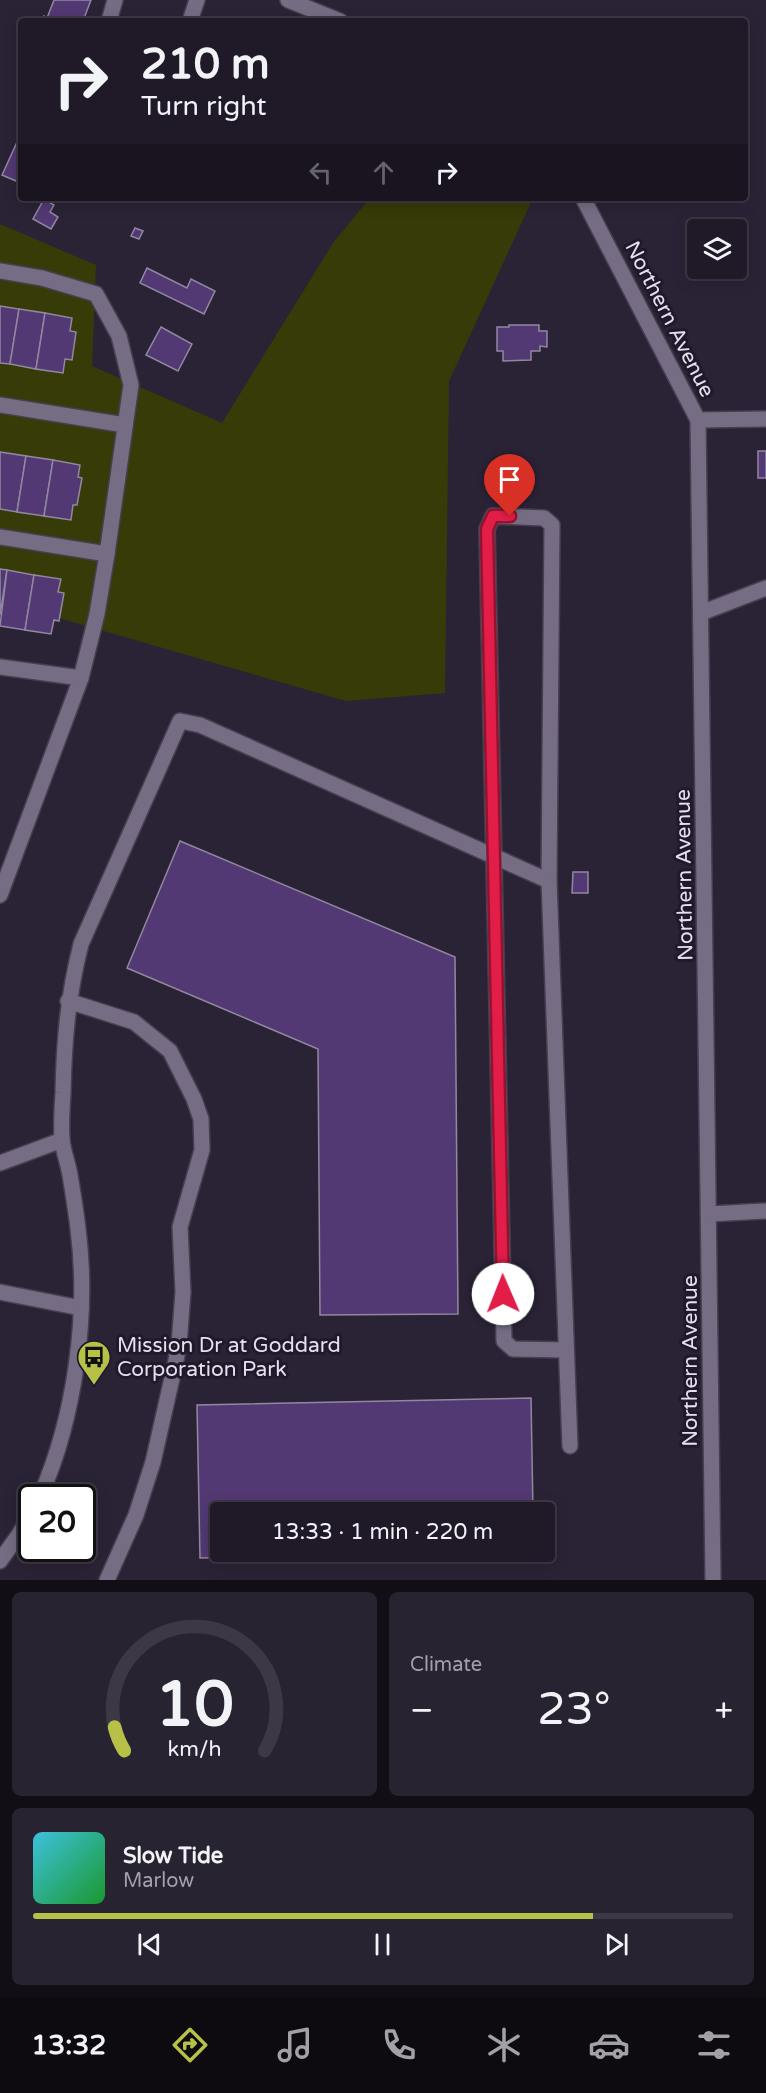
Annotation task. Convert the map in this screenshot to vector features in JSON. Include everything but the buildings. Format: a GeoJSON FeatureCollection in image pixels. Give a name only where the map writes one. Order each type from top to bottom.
{"type":"FeatureCollection","features":[{"type":"Feature","properties":{"kind":"street"},"geometry":{"type":"LineString","coordinates":[[110,18],[115,0]]}},
{"type":"Feature","properties":{"kind":"street"},"geometry":{"type":"LineString","coordinates":[[191,18],[197,0]]}},
{"type":"Feature","properties":{"kind":"street"},"geometry":{"type":"LineString","coordinates":[[288,0],[333,18]]}},
{"type":"Feature","properties":{"kind":"street","name":"Northern Avenue"},"geometry":{"type":"LineString","coordinates":[[585,201],[698,420],[713,1580]]}},
{"type":"Feature","properties":{"kind":"street"},"geometry":{"type":"LineString","coordinates":[[0,271],[42,278],[96,294],[119,336],[131,385],[97,614],[81,678],[0,895]]}},
{"type":"Feature","properties":{"kind":"street"},"geometry":{"type":"LineString","coordinates":[[0,405],[125,425]]}},
{"type":"Feature","properties":{"kind":"street"},"geometry":{"type":"LineString","coordinates":[[698,420],[766,419]]}},
{"type":"Feature","properties":{"kind":"street"},"geometry":{"type":"LineString","coordinates":[[566,1350],[513,1349],[504,1341],[487,529],[493,516],[544,518],[552,525],[549,880],[570,1446]]}},
{"type":"Feature","properties":{"kind":"street"},"geometry":{"type":"LineString","coordinates":[[0,537],[107,554]]}},
{"type":"Feature","properties":{"kind":"street"},"geometry":{"type":"LineString","coordinates":[[701,613],[766,588]]}},
{"type":"Feature","properties":{"kind":"street"},"geometry":{"type":"LineString","coordinates":[[0,668],[81,678]]}},
{"type":"Feature","properties":{"kind":"street"},"geometry":{"type":"LineString","coordinates":[[45,1484],[62,1436],[80,1332],[82,1276],[78,1229],[70,1174],[62,1140],[63,1067],[71,983],[81,944],[180,721],[200,725],[549,880]]}},
{"type":"Feature","properties":{"kind":"street"},"geometry":{"type":"LineString","coordinates":[[68,1001],[134,1022],[170,1051],[194,1099],[201,1119],[202,1150],[180,1227],[183,1292],[175,1365],[153,1462],[136,1515],[107,1580]]}},
{"type":"Feature","properties":{"kind":"street"},"geometry":{"type":"LineString","coordinates":[[0,1163],[62,1140]]}},
{"type":"Feature","properties":{"kind":"street"},"geometry":{"type":"LineString","coordinates":[[710,1214],[766,1211]]}},
{"type":"Feature","properties":{"kind":"street"},"geometry":{"type":"LineString","coordinates":[[0,1292],[81,1308]]}},
{"type":"Feature","properties":{"kind":"street"},"geometry":{"type":"LineString","coordinates":[[0,1561],[18,1536]]}},
{"type":"Feature","properties":{"kind":"green space"},"geometry":{"type":"Polygon","coordinates":[[[368,201],[532,201],[449,381],[445,693],[346,701],[0,601],[0,224],[96,265],[92,366],[222,423],[333,243],[368,201]]]}},
{"type":"Feature","properties":{"kind":"place","name":"Mission Dr at Goddard Corporation Park"},"geometry":{"type":"Point","coordinates":[94,1386]}},
{"type":"Feature","properties":{"kind":"route"},"geometry":{"type":"LineString","coordinates":[[503,1294],[487,529],[493,516],[510,516]]}}]}
